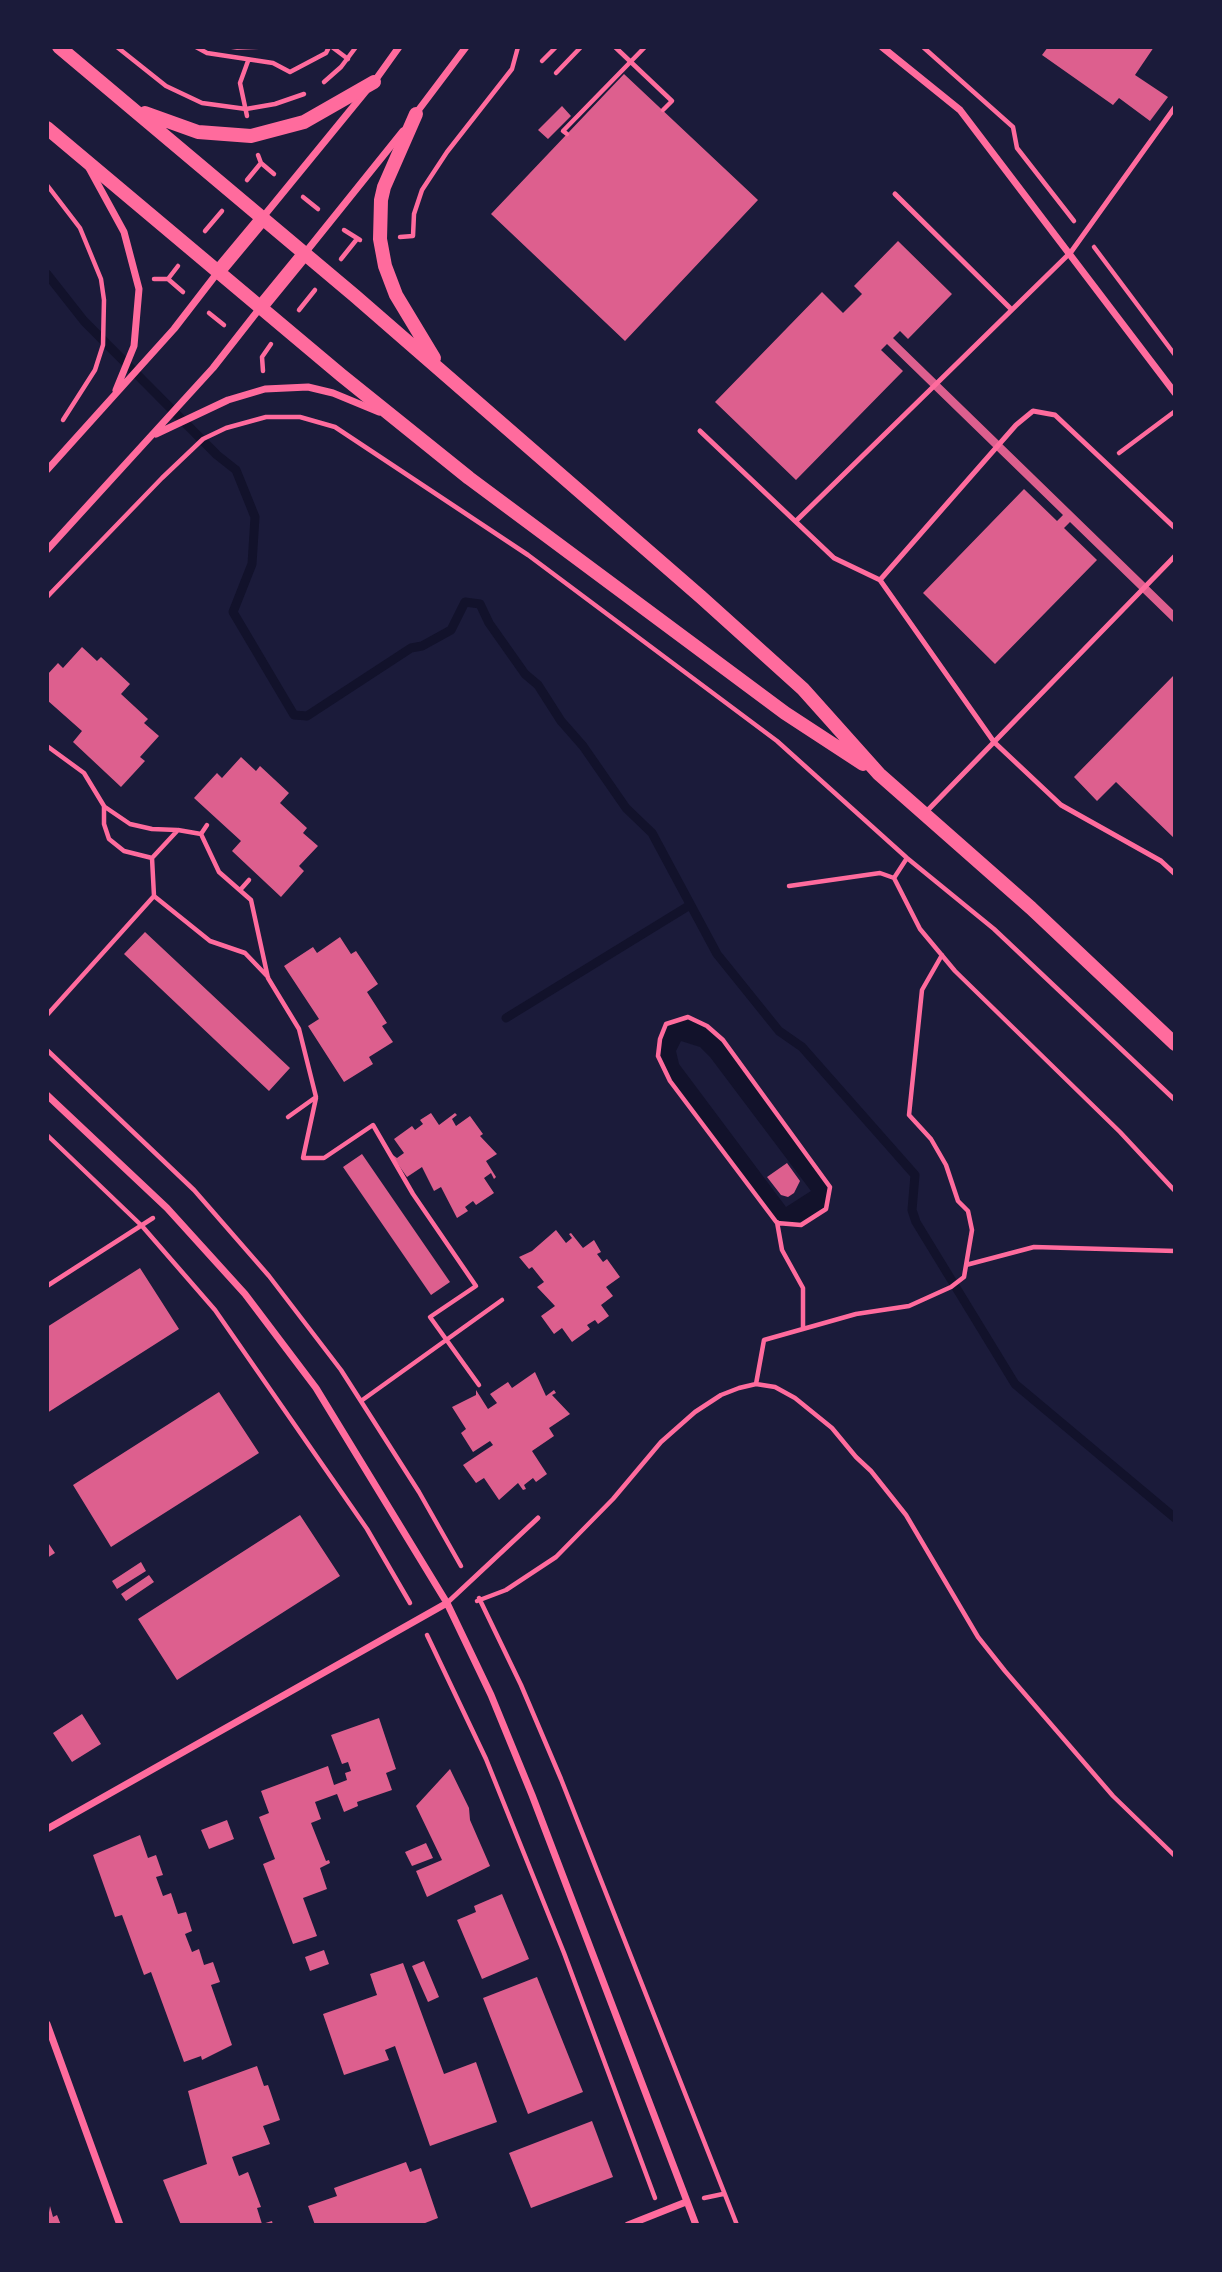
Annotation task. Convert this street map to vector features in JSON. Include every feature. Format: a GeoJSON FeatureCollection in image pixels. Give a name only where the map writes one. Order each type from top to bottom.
{"type":"FeatureCollection","features":[{"type":"Feature","properties":{"kind":"main road"},"geometry":{"type":"LineString","coordinates":[[59,47],[443,372],[795,681],[879,774]]}},
{"type":"Feature","properties":{"kind":"main road"},"geometry":{"type":"LineString","coordinates":[[131,107],[198,132],[251,136],[304,122],[374,82]]}},
{"type":"Feature","properties":{"kind":"main road"},"geometry":{"type":"LineString","coordinates":[[416,114],[384,187],[380,239],[385,266],[396,295],[443,372]]}},
{"type":"Feature","properties":{"kind":"main road"},"geometry":{"type":"LineString","coordinates":[[47,128],[395,420],[582,565],[785,713],[879,774],[925,813],[1175,1044]]}},
{"type":"Feature","properties":{"kind":"main road"},"geometry":{"type":"LineString","coordinates":[[218,272],[262,218]]}},
{"type":"Feature","properties":{"kind":"main road"},"geometry":{"type":"LineString","coordinates":[[260,308],[304,253]]}},
{"type":"Feature","properties":{"kind":"street"},"geometry":{"type":"LineString","coordinates":[[262,218],[290,187],[400,47]]}},
{"type":"Feature","properties":{"kind":"street"},"geometry":{"type":"LineString","coordinates":[[304,253],[416,114],[466,47]]}},
{"type":"Feature","properties":{"kind":"street"},"geometry":{"type":"LineString","coordinates":[[882,47],[960,110],[1071,252],[1175,393]]}},
{"type":"Feature","properties":{"kind":"street"},"geometry":{"type":"LineString","coordinates":[[84,159],[118,219],[131,252],[140,302],[135,343],[123,382]]}},
{"type":"Feature","properties":{"kind":"street"},"geometry":{"type":"LineString","coordinates":[[47,470],[113,397],[123,382],[149,357],[218,272]]}},
{"type":"Feature","properties":{"kind":"street"},"geometry":{"type":"LineString","coordinates":[[167,425],[260,308]]}},
{"type":"Feature","properties":{"kind":"street"},"geometry":{"type":"LineString","coordinates":[[47,550],[152,436],[167,425],[255,391],[308,387],[350,399],[395,420]]}},
{"type":"Feature","properties":{"kind":"street"},"geometry":{"type":"LineString","coordinates":[[47,1095],[167,1208],[245,1294],[316,1388],[447,1603],[491,1695],[532,1795],[696,2225]]}},
{"type":"Feature","properties":{"kind":"street"},"geometry":{"type":"LineString","coordinates":[[47,1829],[447,1603]]}},
{"type":"Feature","properties":{"kind":"street"},"geometry":{"type":"LineString","coordinates":[[47,2024],[120,2225]]}},
{"type":"Feature","properties":{"kind":"street"},"geometry":{"type":"LineString","coordinates":[[628,2225],[686,2202]]}},
{"type":"Feature","properties":{"kind":"lane"},"geometry":{"type":"LineString","coordinates":[[796,521],[1071,252],[1175,107]]}},
{"type":"Feature","properties":{"kind":"lane"},"geometry":{"type":"LineString","coordinates":[[895,194],[1011,309]]}},
{"type":"Feature","properties":{"kind":"lane"},"geometry":{"type":"LineString","coordinates":[[880,580],[1016,425],[1033,411],[1055,415],[1175,528]]}},
{"type":"Feature","properties":{"kind":"lane"},"geometry":{"type":"LineString","coordinates":[[700,431],[834,558],[880,580],[994,742],[1061,805],[1161,860],[1175,874]]}},
{"type":"Feature","properties":{"kind":"lane"},"geometry":{"type":"LineString","coordinates":[[925,813],[1036,695],[1175,556]]}},
{"type":"Feature","properties":{"kind":"lane"},"geometry":{"type":"LineString","coordinates":[[447,1603],[538,1518]]}},
{"type":"Feature","properties":{"kind":"path"},"geometry":{"type":"LineString","coordinates":[[117,47],[152,77],[182,95],[223,107],[246,109],[275,104],[310,91]]}},
{"type":"Feature","properties":{"kind":"path"},"geometry":{"type":"LineString","coordinates":[[196,47],[207,53],[273,63],[290,72],[326,53],[331,47],[348,59]]}},
{"type":"Feature","properties":{"kind":"path"},"geometry":{"type":"LineString","coordinates":[[318,86],[348,59],[356,47]]}},
{"type":"Feature","properties":{"kind":"path"},"geometry":{"type":"LineString","coordinates":[[413,236],[414,214],[422,190],[447,152],[512,69],[518,47]]}},
{"type":"Feature","properties":{"kind":"path"},"geometry":{"type":"LineString","coordinates":[[542,61],[556,47]]}},
{"type":"Feature","properties":{"kind":"path"},"geometry":{"type":"LineString","coordinates":[[556,73],[581,47]]}},
{"type":"Feature","properties":{"kind":"path"},"geometry":{"type":"LineString","coordinates":[[615,47],[671,101],[663,110]]}},
{"type":"Feature","properties":{"kind":"path"},"geometry":{"type":"LineString","coordinates":[[567,134],[563,131],[645,47]]}},
{"type":"Feature","properties":{"kind":"path"},"geometry":{"type":"LineString","coordinates":[[923,47],[1013,127],[1017,148],[1175,355]]}},
{"type":"Feature","properties":{"kind":"path"},"geometry":{"type":"LineString","coordinates":[[246,109],[240,83],[248,61]]}},
{"type":"Feature","properties":{"kind":"path"},"geometry":{"type":"LineString","coordinates":[[261,163],[290,187],[357,239],[262,357],[168,279],[261,163]]}},
{"type":"Feature","properties":{"kind":"path"},"geometry":{"type":"LineString","coordinates":[[47,185],[80,228],[89,246],[102,279],[104,312],[99,358],[87,385],[57,426]]}},
{"type":"Feature","properties":{"kind":"path"},"geometry":{"type":"LineString","coordinates":[[1106,463],[1175,412]]}},
{"type":"Feature","properties":{"kind":"path"},"geometry":{"type":"LineString","coordinates":[[47,597],[190,449],[222,430],[266,417],[300,417],[326,424],[354,439],[528,555],[777,741],[907,858],[995,929],[1175,1100]]}},
{"type":"Feature","properties":{"kind":"path"},"geometry":{"type":"LineString","coordinates":[[47,746],[84,773],[104,806],[130,824],[201,834]]}},
{"type":"Feature","properties":{"kind":"path"},"geometry":{"type":"LineString","coordinates":[[104,806],[104,824],[109,839],[124,851],[152,858]]}},
{"type":"Feature","properties":{"kind":"path"},"geometry":{"type":"LineString","coordinates":[[201,834],[207,825]]}},
{"type":"Feature","properties":{"kind":"path"},"geometry":{"type":"LineString","coordinates":[[47,1015],[154,896],[152,858],[178,830]]}},
{"type":"Feature","properties":{"kind":"path"},"geometry":{"type":"LineString","coordinates":[[201,834],[219,872],[251,900],[268,978]]}},
{"type":"Feature","properties":{"kind":"path"},"geometry":{"type":"LineString","coordinates":[[894,878],[907,858]]}},
{"type":"Feature","properties":{"kind":"path"},"geometry":{"type":"LineString","coordinates":[[789,886],[880,873],[894,878],[920,929],[942,955],[1120,1132],[1175,1191]]}},
{"type":"Feature","properties":{"kind":"path"},"geometry":{"type":"LineString","coordinates":[[241,889],[249,880]]}},
{"type":"Feature","properties":{"kind":"path"},"geometry":{"type":"LineString","coordinates":[[154,896],[210,941],[245,953],[268,978],[299,1029],[316,1097],[303,1158],[324,1158],[373,1125],[413,1194],[476,1286],[430,1317],[479,1385]]}},
{"type":"Feature","properties":{"kind":"path"},"geometry":{"type":"LineString","coordinates":[[756,1384],[764,1340],[803,1327],[892,1306],[909,1306],[951,1287],[964,1277],[972,1230],[968,1211],[958,1201],[941,1156],[909,1115],[922,990],[942,955]]}},
{"type":"Feature","properties":{"kind":"path"},"geometry":{"type":"LineString","coordinates":[[777,1223],[801,1225],[826,1209],[831,1187],[723,1040],[707,1026],[688,1017],[666,1024],[658,1056],[670,1081],[777,1223],[782,1250],[803,1288],[803,1327]]}},
{"type":"Feature","properties":{"kind":"path"},"geometry":{"type":"LineString","coordinates":[[288,1117],[316,1097]]}},
{"type":"Feature","properties":{"kind":"path"},"geometry":{"type":"LineString","coordinates":[[47,1286],[167,1208]]}},
{"type":"Feature","properties":{"kind":"path"},"geometry":{"type":"LineString","coordinates":[[966,1265],[1034,1247],[1175,1251]]}},
{"type":"Feature","properties":{"kind":"path"},"geometry":{"type":"LineString","coordinates":[[361,1401],[502,1300]]}},
{"type":"Feature","properties":{"kind":"path"},"geometry":{"type":"LineString","coordinates":[[480,1601],[506,1590],[556,1557],[606,1507],[662,1442],[695,1412],[720,1395],[756,1384],[775,1387],[795,1398],[832,1428],[871,1471],[919,1535],[978,1637],[1112,1796],[1175,1856]]}},
{"type":"Feature","properties":{"kind":"shaded area"},"geometry":{"type":"Polygon","coordinates":[[[688,1017],[707,1026],[722,1040],[830,1187],[826,1209],[801,1225],[777,1223],[670,1081],[658,1056],[660,1039],[666,1024],[688,1017]],[[681,1041],[676,1051],[679,1064],[786,1207],[811,1191],[710,1057],[700,1047],[681,1041]]]}},
{"type":"Feature","properties":{"kind":"building"},"geometry":{"type":"Polygon","coordinates":[[[219,47],[259,47],[259,49],[237,50],[219,47]]]}},
{"type":"Feature","properties":{"kind":"building"},"geometry":{"type":"Polygon","coordinates":[[[1048,47],[1154,47],[1135,75],[1168,97],[1150,121],[1119,98],[1113,105],[1042,55],[1048,47]]]}},
{"type":"Feature","properties":{"kind":"building"},"geometry":{"type":"Polygon","coordinates":[[[624,74],[758,200],[625,341],[491,214],[624,74]]]}},
{"type":"Feature","properties":{"kind":"building"},"geometry":{"type":"Polygon","coordinates":[[[562,106],[571,116],[548,139],[538,130],[562,106]]]}},
{"type":"Feature","properties":{"kind":"building"},"geometry":{"type":"Polygon","coordinates":[[[898,241],[952,294],[908,339],[900,331],[893,338],[1175,612],[1175,624],[1070,522],[1064,528],[1097,560],[995,664],[923,593],[1024,489],[1057,521],[1063,515],[887,344],[881,350],[903,371],[796,480],[715,402],[822,292],[843,313],[862,294],[854,286],[898,241]]]}},
{"type":"Feature","properties":{"kind":"building"},"geometry":{"type":"Polygon","coordinates":[[[82,647],[97,661],[101,657],[130,684],[121,694],[148,719],[144,723],[159,736],[140,757],[145,761],[121,787],[73,742],[82,731],[47,700],[47,675],[58,663],[63,668],[82,647]]]}},
{"type":"Feature","properties":{"kind":"building"},"geometry":{"type":"Polygon","coordinates":[[[1175,674],[1175,839],[1116,782],[1097,801],[1074,777],[1175,674]]]}},
{"type":"Feature","properties":{"kind":"building"},"geometry":{"type":"Polygon","coordinates":[[[241,757],[256,771],[260,766],[289,793],[280,803],[307,828],[303,833],[318,846],[299,866],[304,871],[281,897],[232,851],[241,841],[194,798],[217,773],[222,778],[241,757]]]}},
{"type":"Feature","properties":{"kind":"building"},"geometry":{"type":"Polygon","coordinates":[[[145,932],[290,1068],[269,1091],[124,954],[145,932]]]}},
{"type":"Feature","properties":{"kind":"building"},"geometry":{"type":"Polygon","coordinates":[[[340,937],[351,954],[356,951],[378,984],[367,992],[387,1023],[382,1026],[393,1042],[369,1057],[373,1064],[344,1082],[308,1026],[319,1019],[284,966],[313,947],[317,953],[340,937]]]}},
{"type":"Feature","properties":{"kind":"building"},"geometry":{"type":"Polygon","coordinates":[[[431,1113],[439,1125],[455,1113],[457,1115],[452,1119],[456,1126],[470,1116],[483,1134],[480,1136],[497,1154],[486,1161],[496,1177],[494,1179],[491,1173],[484,1178],[494,1193],[476,1205],[473,1201],[465,1207],[468,1211],[457,1218],[441,1187],[434,1191],[422,1167],[407,1177],[390,1153],[397,1158],[404,1153],[394,1139],[412,1126],[415,1130],[423,1124],[420,1120],[431,1113]]]}},
{"type":"Feature","properties":{"kind":"building"},"geometry":{"type":"Polygon","coordinates":[[[362,1154],[450,1282],[431,1295],[343,1167],[362,1154]]]}},
{"type":"Feature","properties":{"kind":"building"},"geometry":{"type":"Polygon","coordinates":[[[787,1163],[800,1181],[794,1193],[788,1197],[781,1195],[767,1177],[787,1163]]]}},
{"type":"Feature","properties":{"kind":"building"},"geometry":{"type":"Polygon","coordinates":[[[556,1230],[566,1243],[572,1238],[569,1234],[571,1233],[583,1248],[594,1240],[601,1252],[597,1254],[603,1262],[607,1259],[620,1277],[606,1287],[613,1296],[601,1305],[609,1316],[598,1324],[595,1320],[587,1325],[590,1329],[572,1342],[562,1328],[554,1334],[541,1316],[555,1306],[537,1287],[544,1282],[532,1267],[529,1269],[519,1257],[532,1251],[556,1230]]]}},
{"type":"Feature","properties":{"kind":"building"},"geometry":{"type":"Polygon","coordinates":[[[140,1268],[179,1329],[47,1413],[47,1327],[140,1268]]]}},
{"type":"Feature","properties":{"kind":"building"},"geometry":{"type":"Polygon","coordinates":[[[535,1372],[546,1396],[554,1390],[556,1393],[552,1395],[570,1414],[549,1428],[554,1436],[532,1451],[547,1474],[536,1482],[533,1478],[524,1485],[526,1489],[523,1490],[518,1483],[499,1500],[484,1478],[476,1483],[463,1465],[493,1445],[490,1441],[473,1452],[461,1433],[466,1429],[452,1407],[476,1395],[476,1390],[488,1409],[497,1403],[490,1394],[508,1382],[512,1388],[535,1372]]]}},
{"type":"Feature","properties":{"kind":"building"},"geometry":{"type":"Polygon","coordinates":[[[219,1392],[259,1453],[111,1547],[73,1485],[219,1392]]]}},
{"type":"Feature","properties":{"kind":"building"},"geometry":{"type":"Polygon","coordinates":[[[300,1515],[340,1576],[177,1680],[138,1619],[300,1515]]]}},
{"type":"Feature","properties":{"kind":"building"},"geometry":{"type":"Polygon","coordinates":[[[47,1541],[55,1553],[47,1558],[47,1541]]]}},
{"type":"Feature","properties":{"kind":"building"},"geometry":{"type":"Polygon","coordinates":[[[141,1562],[146,1571],[117,1589],[112,1581],[141,1562]]]}},
{"type":"Feature","properties":{"kind":"building"},"geometry":{"type":"Polygon","coordinates":[[[149,1575],[154,1582],[126,1601],[121,1594],[149,1575]]]}},
{"type":"Feature","properties":{"kind":"building"},"geometry":{"type":"Polygon","coordinates":[[[82,1714],[101,1744],[72,1762],[53,1733],[82,1714]]]}},
{"type":"Feature","properties":{"kind":"building"},"geometry":{"type":"Polygon","coordinates":[[[379,1718],[396,1769],[386,1773],[392,1790],[357,1802],[358,1806],[344,1812],[337,1794],[315,1802],[321,1819],[311,1823],[326,1861],[329,1860],[330,1863],[320,1868],[327,1889],[303,1898],[317,1936],[293,1944],[263,1864],[275,1859],[259,1817],[269,1813],[261,1791],[328,1766],[334,1785],[347,1780],[345,1773],[351,1771],[348,1762],[342,1764],[331,1735],[379,1718]]]}},
{"type":"Feature","properties":{"kind":"building"},"geometry":{"type":"Polygon","coordinates":[[[450,1769],[469,1808],[470,1820],[490,1866],[427,1897],[416,1871],[442,1860],[416,1806],[450,1769]]]}},
{"type":"Feature","properties":{"kind":"building"},"geometry":{"type":"Polygon","coordinates":[[[227,1820],[234,1839],[209,1849],[201,1830],[227,1820]]]}},
{"type":"Feature","properties":{"kind":"building"},"geometry":{"type":"Polygon","coordinates":[[[140,1835],[148,1858],[156,1855],[163,1875],[156,1877],[163,1896],[171,1893],[178,1914],[186,1912],[192,1931],[185,1934],[192,1952],[199,1949],[204,1965],[213,1962],[220,1982],[211,1985],[232,2045],[202,2060],[201,2056],[184,2062],[151,1972],[144,1975],[122,1915],[115,1917],[93,1855],[140,1835]]]}},
{"type":"Feature","properties":{"kind":"building"},"geometry":{"type":"Polygon","coordinates":[[[426,1843],[433,1858],[412,1866],[405,1852],[426,1843]]]}},
{"type":"Feature","properties":{"kind":"building"},"geometry":{"type":"Polygon","coordinates":[[[502,1894],[529,1959],[482,1979],[457,1920],[476,1912],[474,1906],[502,1894]]]}},
{"type":"Feature","properties":{"kind":"building"},"geometry":{"type":"Polygon","coordinates":[[[324,1950],[329,1964],[310,1971],[305,1957],[324,1950]]]}},
{"type":"Feature","properties":{"kind":"building"},"geometry":{"type":"Polygon","coordinates":[[[424,1961],[439,1997],[428,2002],[412,1966],[424,1961]]]}},
{"type":"Feature","properties":{"kind":"building"},"geometry":{"type":"Polygon","coordinates":[[[403,1963],[444,2074],[476,2062],[497,2122],[430,2146],[395,2046],[385,2050],[389,2060],[344,2075],[323,2014],[377,1995],[370,1974],[403,1963]]]}},
{"type":"Feature","properties":{"kind":"building"},"geometry":{"type":"Polygon","coordinates":[[[537,1977],[583,2092],[528,2114],[483,1998],[537,1977]]]}},
{"type":"Feature","properties":{"kind":"building"},"geometry":{"type":"Polygon","coordinates":[[[257,2066],[264,2086],[268,2085],[280,2120],[263,2126],[270,2144],[232,2157],[239,2176],[248,2172],[261,2207],[257,2208],[262,2224],[272,2221],[273,2225],[181,2225],[163,2180],[207,2164],[188,2091],[257,2066]]]}},
{"type":"Feature","properties":{"kind":"building"},"geometry":{"type":"Polygon","coordinates":[[[592,2121],[613,2177],[531,2208],[509,2153],[592,2121]]]}},
{"type":"Feature","properties":{"kind":"building"},"geometry":{"type":"Polygon","coordinates":[[[406,2162],[410,2172],[421,2168],[438,2218],[420,2225],[315,2225],[308,2206],[337,2196],[334,2188],[406,2162]]]}},
{"type":"Feature","properties":{"kind":"building"},"geometry":{"type":"Polygon","coordinates":[[[50,2206],[53,2217],[57,2215],[61,2225],[47,2225],[50,2206]]]}},
{"type":"Feature","properties":{"kind":"waterway"},"geometry":{"type":"LineString","coordinates":[[47,274],[84,321],[217,455],[236,470],[255,517],[252,564],[233,612],[294,715],[307,716],[411,648],[422,646],[451,630],[465,602],[480,604],[489,623],[525,674],[538,685],[561,721],[583,746],[626,808],[652,833],[717,954],[779,1031],[802,1047],[915,1175],[912,1210],[916,1222],[1015,1384],[1175,1518]]}},
{"type":"Feature","properties":{"kind":"waterway"},"geometry":{"type":"LineString","coordinates":[[506,1018],[690,905]]}}]}
